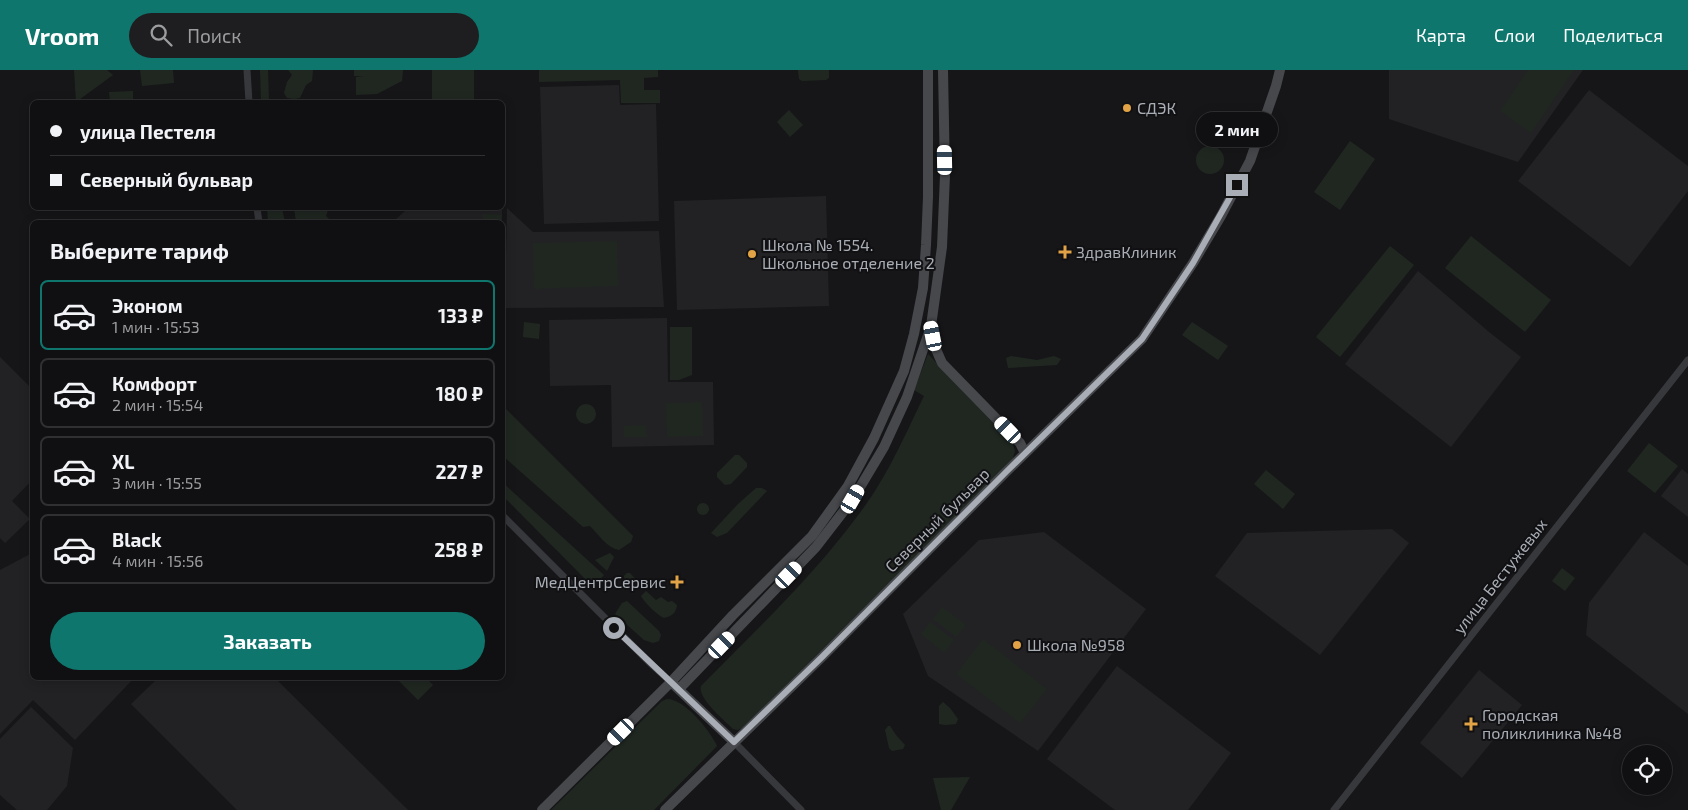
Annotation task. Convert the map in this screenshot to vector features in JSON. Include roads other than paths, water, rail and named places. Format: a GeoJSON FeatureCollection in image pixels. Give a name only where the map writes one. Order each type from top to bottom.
{"type":"FeatureCollection","features":[{"type":"Feature","properties":{"kind":"main road"},"geometry":{"type":"LineString","coordinates":[[675,685],[733,615],[812,536],[848,486],[896,392],[904,372],[914,334],[923,288],[926,245],[928,70]]}},
{"type":"Feature","properties":{"kind":"main road"},"geometry":{"type":"LineString","coordinates":[[542,810],[675,685],[816,547],[853,499],[884,447],[908,397],[931,326],[942,247],[944,70]]}},
{"type":"Feature","properties":{"kind":"main road","name":"Северный бульвар"},"geometry":{"type":"LineString","coordinates":[[665,810],[1142,339],[1174,292],[1221,216],[1250,161],[1280,70]]}},
{"type":"Feature","properties":{"kind":"main road"},"geometry":{"type":"LineString","coordinates":[[931,326],[935,347],[942,362],[1020,443],[1025,453]]}},
{"type":"Feature","properties":{"kind":"main road"},"geometry":{"type":"LineString","coordinates":[[675,685],[734,742]]}},
{"type":"Feature","properties":{"kind":"street"},"geometry":{"type":"LineString","coordinates":[[247,70],[249,100]]}},
{"type":"Feature","properties":{"kind":"street","name":"улица Бестужевых"},"geometry":{"type":"LineString","coordinates":[[1334,810],[1688,360]]}},
{"type":"Feature","properties":{"kind":"street"},"geometry":{"type":"LineString","coordinates":[[505,518],[652,665],[675,685]]}},
{"type":"Feature","properties":{"kind":"street"},"geometry":{"type":"LineString","coordinates":[[734,742],[801,810]]}},
{"type":"Feature","properties":{"kind":"place","name":"СДЭК"},"geometry":{"type":"Point","coordinates":[1127,108]}},
{"type":"Feature","properties":{"kind":"place","name":"ЗдравКлиник"},"geometry":{"type":"Point","coordinates":[1065,252]}},
{"type":"Feature","properties":{"kind":"place","name":"Школа № 1554. Школьное отделение 2"},"geometry":{"type":"Point","coordinates":[752,254]}},
{"type":"Feature","properties":{"kind":"place","name":"МедЦентрСервис"},"geometry":{"type":"Point","coordinates":[677,582]}},
{"type":"Feature","properties":{"kind":"place","name":"Школа №958"},"geometry":{"type":"Point","coordinates":[1017,645]}},
{"type":"Feature","properties":{"kind":"place","name":"Городская поликлиника №48"},"geometry":{"type":"Point","coordinates":[1471,724]}}]}
